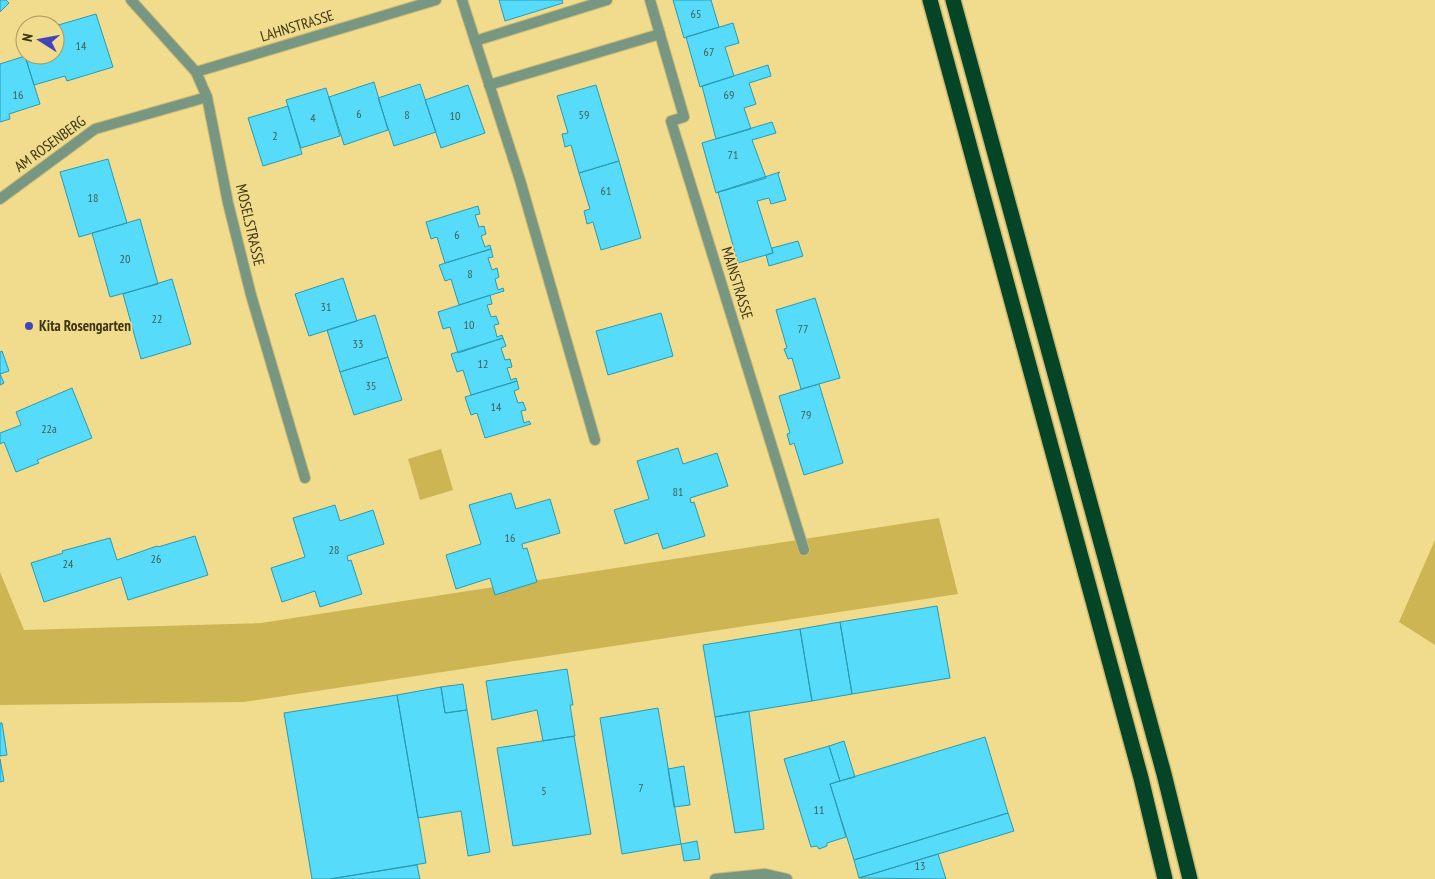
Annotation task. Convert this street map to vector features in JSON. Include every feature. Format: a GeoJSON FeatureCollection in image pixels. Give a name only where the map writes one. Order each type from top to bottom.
{"type":"FeatureCollection","features":[{"type":"Feature","properties":{"kind":"highway"},"geometry":{"type":"LineString","coordinates":[[930,0],[1133,749],[1166,879]]}},
{"type":"Feature","properties":{"kind":"highway"},"geometry":{"type":"LineString","coordinates":[[953,0],[1161,764],[1190,879]]}},
{"type":"Feature","properties":{"kind":"street","name":"MOSELSTRASSE"},"geometry":{"type":"LineString","coordinates":[[131,0],[196,72],[207,98],[228,203],[251,295],[305,478]]}},
{"type":"Feature","properties":{"kind":"street","name":"LAHNSTRASSE"},"geometry":{"type":"LineString","coordinates":[[196,72],[436,0]]}},
{"type":"Feature","properties":{"kind":"street"},"geometry":{"type":"LineString","coordinates":[[462,0],[520,180],[595,440]]}},
{"type":"Feature","properties":{"kind":"street"},"geometry":{"type":"LineString","coordinates":[[475,41],[607,0]]}},
{"type":"Feature","properties":{"kind":"street","name":"MAINSTRASSE"},"geometry":{"type":"LineString","coordinates":[[650,0],[684,117],[671,121],[804,550]]}},
{"type":"Feature","properties":{"kind":"street"},"geometry":{"type":"LineString","coordinates":[[490,85],[660,34]]}},
{"type":"Feature","properties":{"kind":"street","name":"AM ROSENBERG"},"geometry":{"type":"LineString","coordinates":[[0,199],[95,129],[207,98]]}},
{"type":"Feature","properties":{"kind":"street"},"geometry":{"type":"LineString","coordinates":[[715,879],[765,874],[787,879]]}},
{"type":"Feature","properties":{"kind":"shaded area"},"geometry":{"type":"Polygon","coordinates":[[[441,449],[453,490],[420,500],[408,459],[441,449]]]}},
{"type":"Feature","properties":{"kind":"shaded area"},"geometry":{"type":"Polygon","coordinates":[[[939,518],[958,594],[244,702],[0,705],[0,572],[24,630],[261,623],[939,518]]]}},
{"type":"Feature","properties":{"kind":"shaded area"},"geometry":{"type":"Polygon","coordinates":[[[1435,540],[1435,645],[1399,622],[1435,540]]]}},
{"type":"Feature","properties":{"kind":"building"},"geometry":{"type":"Polygon","coordinates":[[[0,0],[6,0],[9,3],[0,12],[0,0]]]}},
{"type":"Feature","properties":{"kind":"building"},"geometry":{"type":"Polygon","coordinates":[[[499,0],[562,0],[563,3],[505,21],[499,0]]]}},
{"type":"Feature","properties":{"kind":"building"},"geometry":{"type":"Polygon","coordinates":[[[673,0],[711,0],[719,27],[684,38],[673,0]]]}},
{"type":"Feature","properties":{"kind":"building"},"geometry":{"type":"Polygon","coordinates":[[[96,14],[113,67],[67,81],[65,76],[34,85],[28,65],[65,65],[65,23],[96,14]]]}},
{"type":"Feature","properties":{"kind":"building"},"geometry":{"type":"Polygon","coordinates":[[[733,23],[739,43],[725,47],[734,76],[700,87],[686,37],[733,23]]]}},
{"type":"Feature","properties":{"kind":"building"},"geometry":{"type":"Polygon","coordinates":[[[15,59],[15,65],[28,65],[40,104],[9,114],[10,119],[0,122],[0,64],[15,59]]]}},
{"type":"Feature","properties":{"kind":"building"},"geometry":{"type":"Polygon","coordinates":[[[768,65],[771,76],[749,83],[756,104],[744,108],[751,129],[716,139],[702,86],[768,65]]]}},
{"type":"Feature","properties":{"kind":"building"},"geometry":{"type":"Polygon","coordinates":[[[374,82],[388,130],[344,145],[329,97],[374,82]]]}},
{"type":"Feature","properties":{"kind":"building"},"geometry":{"type":"Polygon","coordinates":[[[420,84],[436,132],[394,146],[378,98],[420,84]]]}},
{"type":"Feature","properties":{"kind":"building"},"geometry":{"type":"Polygon","coordinates":[[[468,85],[485,133],[441,148],[425,100],[468,85]]]}},
{"type":"Feature","properties":{"kind":"building"},"geometry":{"type":"Polygon","coordinates":[[[596,85],[619,161],[579,173],[571,145],[565,147],[562,134],[568,133],[557,96],[596,85]]]}},
{"type":"Feature","properties":{"kind":"building"},"geometry":{"type":"Polygon","coordinates":[[[326,88],[340,136],[301,148],[286,100],[326,88]]]}},
{"type":"Feature","properties":{"kind":"building"},"geometry":{"type":"Polygon","coordinates":[[[288,106],[302,154],[263,166],[248,118],[288,106]]]}},
{"type":"Feature","properties":{"kind":"building"},"geometry":{"type":"Polygon","coordinates":[[[772,122],[776,133],[752,140],[766,178],[716,193],[702,143],[772,122]]]}},
{"type":"Feature","properties":{"kind":"building"},"geometry":{"type":"Polygon","coordinates":[[[108,159],[127,223],[79,237],[60,172],[108,159]]]}},
{"type":"Feature","properties":{"kind":"building"},"geometry":{"type":"Polygon","coordinates":[[[619,161],[641,238],[601,250],[593,222],[587,224],[584,211],[590,209],[579,173],[619,161]]]}},
{"type":"Feature","properties":{"kind":"building"},"geometry":{"type":"Polygon","coordinates":[[[780,172],[778,174],[786,200],[771,204],[769,198],[757,201],[773,253],[738,263],[718,192],[780,172]]]}},
{"type":"Feature","properties":{"kind":"building"},"geometry":{"type":"Polygon","coordinates":[[[478,206],[480,214],[475,215],[479,227],[484,226],[486,234],[481,236],[485,247],[490,245],[491,249],[445,263],[437,237],[431,239],[426,222],[478,206]]]}},
{"type":"Feature","properties":{"kind":"building"},"geometry":{"type":"Polygon","coordinates":[[[140,219],[158,284],[110,297],[92,233],[140,219]]]}},
{"type":"Feature","properties":{"kind":"building"},"geometry":{"type":"Polygon","coordinates":[[[798,241],[803,256],[769,266],[766,255],[773,253],[772,248],[798,241]]]}},
{"type":"Feature","properties":{"kind":"building"},"geometry":{"type":"Polygon","coordinates":[[[491,249],[493,257],[488,258],[492,270],[497,268],[499,277],[495,279],[498,290],[503,288],[504,291],[459,305],[451,279],[445,281],[439,265],[491,249]]]}},
{"type":"Feature","properties":{"kind":"building"},"geometry":{"type":"Polygon","coordinates":[[[343,278],[357,321],[309,336],[295,294],[343,278]]]}},
{"type":"Feature","properties":{"kind":"building"},"geometry":{"type":"Polygon","coordinates":[[[172,279],[191,344],[141,359],[123,294],[172,279]]]}},
{"type":"Feature","properties":{"kind":"building"},"geometry":{"type":"Polygon","coordinates":[[[490,295],[492,304],[487,305],[491,317],[496,316],[499,324],[494,325],[497,337],[502,335],[503,338],[458,353],[450,327],[443,329],[438,312],[490,295]]]}},
{"type":"Feature","properties":{"kind":"building"},"geometry":{"type":"Polygon","coordinates":[[[815,298],[840,378],[801,389],[792,358],[788,359],[784,349],[787,348],[776,310],[815,298]]]}},
{"type":"Feature","properties":{"kind":"building"},"geometry":{"type":"Polygon","coordinates":[[[661,313],[673,356],[608,375],[596,331],[661,313]]]}},
{"type":"Feature","properties":{"kind":"building"},"geometry":{"type":"Polygon","coordinates":[[[375,315],[388,357],[340,372],[327,330],[375,315]]]}},
{"type":"Feature","properties":{"kind":"building"},"geometry":{"type":"Polygon","coordinates":[[[503,338],[506,346],[501,348],[505,360],[510,359],[512,367],[507,368],[511,380],[516,378],[517,381],[471,395],[463,370],[457,372],[451,354],[503,338]]]}},
{"type":"Feature","properties":{"kind":"building"},"geometry":{"type":"Polygon","coordinates":[[[2,351],[9,371],[0,374],[0,352],[2,351]]]}},
{"type":"Feature","properties":{"kind":"building"},"geometry":{"type":"Polygon","coordinates":[[[388,357],[402,400],[354,415],[340,372],[388,357]]]}},
{"type":"Feature","properties":{"kind":"building"},"geometry":{"type":"Polygon","coordinates":[[[0,374],[4,383],[0,385],[0,374]]]}},
{"type":"Feature","properties":{"kind":"building"},"geometry":{"type":"Polygon","coordinates":[[[517,381],[519,389],[514,391],[518,403],[523,402],[526,410],[521,411],[524,423],[529,421],[531,424],[485,438],[477,413],[471,415],[465,397],[517,381]]]}},
{"type":"Feature","properties":{"kind":"building"},"geometry":{"type":"Polygon","coordinates":[[[819,384],[843,463],[804,475],[794,443],[790,445],[787,434],[790,433],[779,396],[819,384]]]}},
{"type":"Feature","properties":{"kind":"building"},"geometry":{"type":"Polygon","coordinates":[[[72,388],[92,438],[37,460],[39,463],[16,472],[4,442],[0,444],[0,433],[21,425],[16,412],[72,388]]]}},
{"type":"Feature","properties":{"kind":"building"},"geometry":{"type":"Polygon","coordinates":[[[678,448],[683,464],[717,453],[728,486],[690,498],[691,503],[694,502],[705,536],[663,549],[658,533],[625,544],[614,510],[649,499],[637,461],[678,448]]]}},
{"type":"Feature","properties":{"kind":"building"},"geometry":{"type":"Polygon","coordinates":[[[511,493],[516,509],[550,499],[560,533],[522,544],[523,549],[527,548],[537,582],[495,595],[490,578],[456,589],[446,555],[481,544],[469,505],[511,493]]]}},
{"type":"Feature","properties":{"kind":"building"},"geometry":{"type":"Polygon","coordinates":[[[335,505],[340,521],[373,510],[384,544],[347,556],[348,561],[351,560],[362,594],[320,607],[315,591],[282,602],[271,568],[305,557],[293,518],[335,505]]]}},
{"type":"Feature","properties":{"kind":"building"},"geometry":{"type":"Polygon","coordinates":[[[195,536],[208,575],[128,600],[121,577],[44,602],[31,563],[63,553],[62,551],[110,538],[117,560],[157,546],[195,536]]]}},
{"type":"Feature","properties":{"kind":"building"},"geometry":{"type":"Polygon","coordinates":[[[937,606],[950,678],[852,694],[840,622],[937,606]]]}},
{"type":"Feature","properties":{"kind":"building"},"geometry":{"type":"Polygon","coordinates":[[[840,622],[852,694],[812,701],[800,629],[840,622]]]}},
{"type":"Feature","properties":{"kind":"building"},"geometry":{"type":"Polygon","coordinates":[[[800,629],[812,701],[715,717],[703,645],[800,629]]]}},
{"type":"Feature","properties":{"kind":"building"},"geometry":{"type":"Polygon","coordinates":[[[567,669],[573,705],[570,705],[575,736],[543,741],[537,710],[492,720],[486,681],[567,669]]]}},
{"type":"Feature","properties":{"kind":"building"},"geometry":{"type":"Polygon","coordinates":[[[463,684],[467,710],[445,713],[441,687],[463,684]]]}},
{"type":"Feature","properties":{"kind":"building"},"geometry":{"type":"Polygon","coordinates":[[[441,687],[445,713],[467,710],[490,852],[468,856],[461,811],[418,818],[397,695],[441,687]]]}},
{"type":"Feature","properties":{"kind":"building"},"geometry":{"type":"Polygon","coordinates":[[[397,695],[426,863],[330,879],[312,879],[284,713],[397,695]]]}},
{"type":"Feature","properties":{"kind":"building"},"geometry":{"type":"Polygon","coordinates":[[[658,708],[681,844],[622,854],[600,718],[658,708]]]}},
{"type":"Feature","properties":{"kind":"building"},"geometry":{"type":"Polygon","coordinates":[[[749,711],[764,829],[735,833],[715,717],[749,711]]]}},
{"type":"Feature","properties":{"kind":"building"},"geometry":{"type":"Polygon","coordinates":[[[0,723],[2,723],[7,755],[0,756],[0,723]]]}},
{"type":"Feature","properties":{"kind":"building"},"geometry":{"type":"Polygon","coordinates":[[[574,736],[591,834],[513,846],[497,748],[574,736]]]}},
{"type":"Feature","properties":{"kind":"building"},"geometry":{"type":"Polygon","coordinates":[[[985,737],[1008,813],[854,860],[830,784],[985,737]]]}},
{"type":"Feature","properties":{"kind":"building"},"geometry":{"type":"Polygon","coordinates":[[[844,741],[855,777],[840,781],[829,746],[844,741]]]}},
{"type":"Feature","properties":{"kind":"building"},"geometry":{"type":"Polygon","coordinates":[[[829,746],[840,781],[830,784],[846,837],[827,843],[827,846],[819,849],[817,846],[811,847],[784,759],[829,746]]]}},
{"type":"Feature","properties":{"kind":"building"},"geometry":{"type":"Polygon","coordinates":[[[0,759],[4,781],[0,782],[0,759]]]}},
{"type":"Feature","properties":{"kind":"building"},"geometry":{"type":"Polygon","coordinates":[[[684,766],[690,805],[674,807],[668,769],[684,766]]]}},
{"type":"Feature","properties":{"kind":"building"},"geometry":{"type":"Polygon","coordinates":[[[1008,813],[1014,831],[859,878],[854,860],[1008,813]]]}},
{"type":"Feature","properties":{"kind":"building"},"geometry":{"type":"Polygon","coordinates":[[[697,841],[700,859],[684,861],[681,844],[697,841]]]}},
{"type":"Feature","properties":{"kind":"building"},"geometry":{"type":"Polygon","coordinates":[[[938,854],[946,879],[859,878],[938,854]]]}},
{"type":"Feature","properties":{"kind":"building"},"geometry":{"type":"Polygon","coordinates":[[[417,865],[420,879],[330,879],[417,865]]]}},
{"type":"Feature","properties":{"kind":"place","name":"Kita Rosengarten"},"geometry":{"type":"Point","coordinates":[29,326]}}]}
